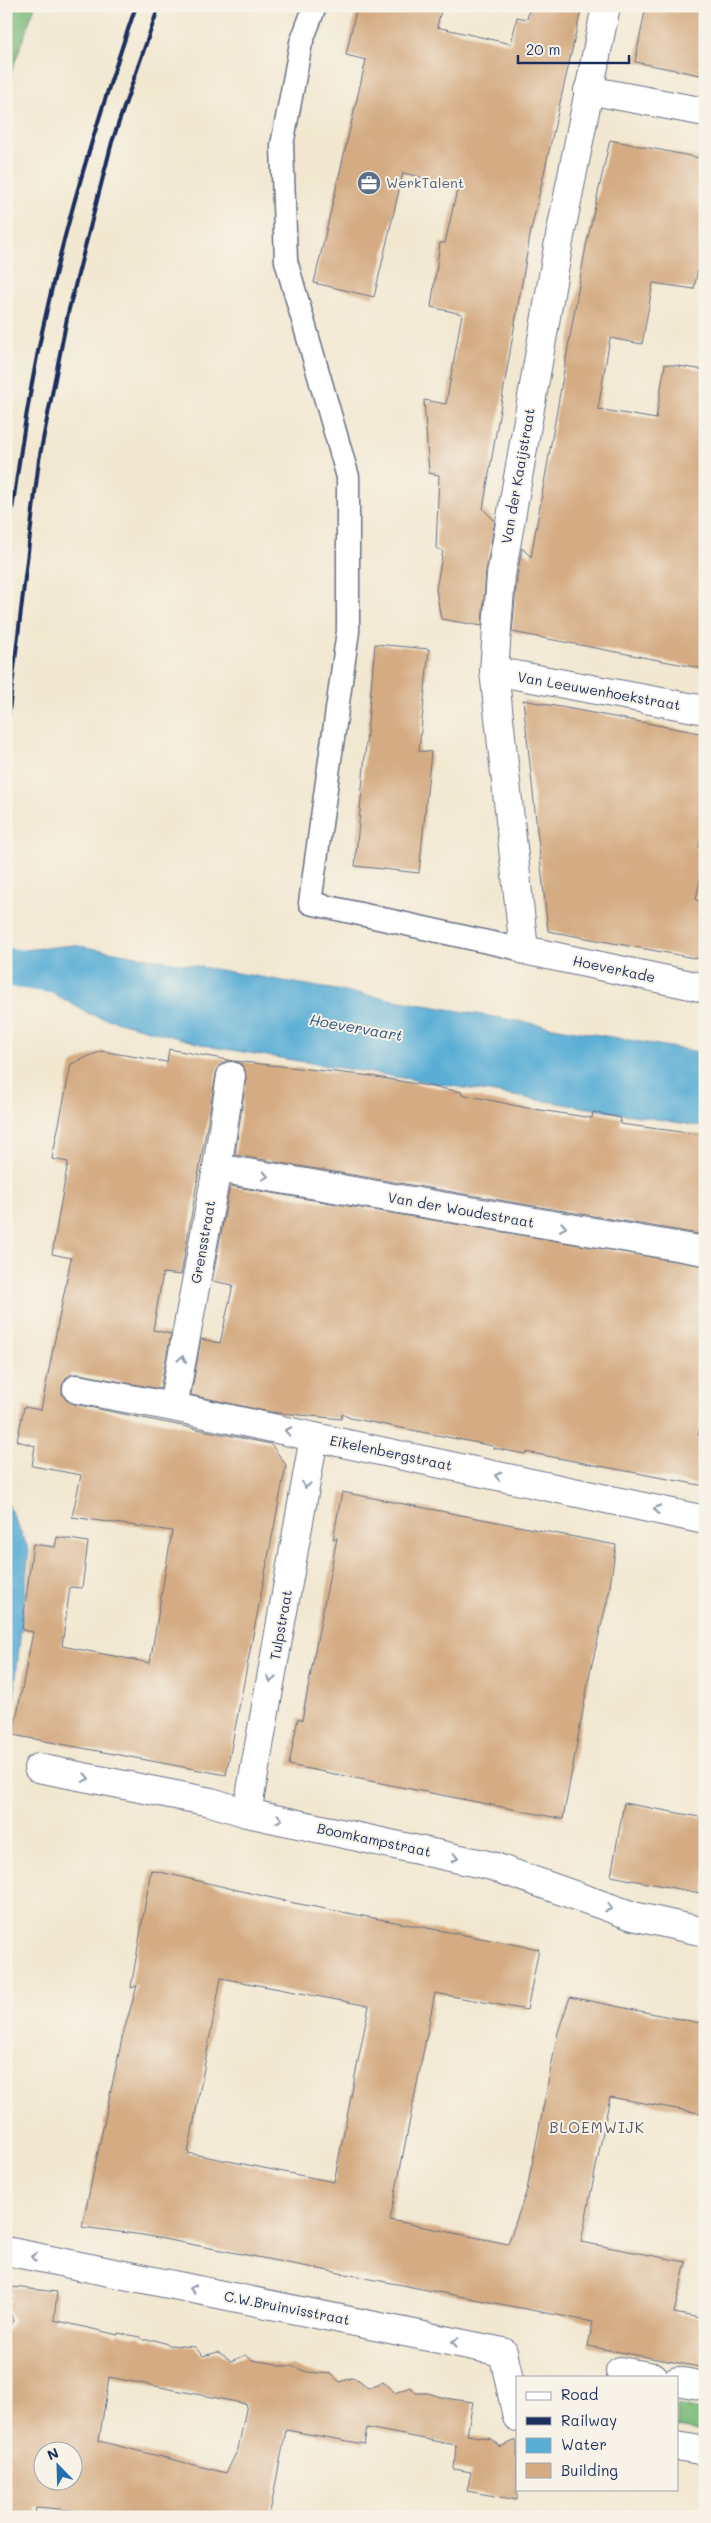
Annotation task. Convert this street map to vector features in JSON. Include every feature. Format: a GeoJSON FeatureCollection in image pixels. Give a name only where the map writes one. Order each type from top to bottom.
{"type":"FeatureCollection","features":[{"type":"Feature","properties":{"kind":"street","name":"Van der Kaaijstraat"},"geometry":{"type":"LineString","coordinates":[[524,950],[494,671],[501,575],[588,90],[606,6]]}},
{"type":"Feature","properties":{"kind":"street"},"geometry":{"type":"LineString","coordinates":[[588,90],[705,112]]}},
{"type":"Feature","properties":{"kind":"street","name":"Van Leeuwenhoekstraat"},"geometry":{"type":"LineString","coordinates":[[494,671],[705,710]]}},
{"type":"Feature","properties":{"kind":"street","name":"Hoeverkade"},"geometry":{"type":"LineString","coordinates":[[524,950],[705,988]]}},
{"type":"Feature","properties":{"kind":"street","name":"Grensstraat"},"geometry":{"type":"LineString","coordinates":[[173,1407],[217,1168],[231,1076]]}},
{"type":"Feature","properties":{"kind":"street","name":"Van der Woudestraat"},"geometry":{"type":"LineString","coordinates":[[217,1168],[705,1251]]}},
{"type":"Feature","properties":{"kind":"street","name":"Eikelenbergstraat"},"geometry":{"type":"LineString","coordinates":[[77,1389],[173,1407],[705,1520]]}},
{"type":"Feature","properties":{"kind":"street","name":"Tulpstraat"},"geometry":{"type":"LineString","coordinates":[[247,1812],[314,1437]]}},
{"type":"Feature","properties":{"kind":"street","name":"Boomkampstraat"},"geometry":{"type":"LineString","coordinates":[[38,1768],[211,1802],[247,1812],[492,1866],[633,1916],[705,1932]]}},
{"type":"Feature","properties":{"kind":"street","name":"C.W.Bruinvisstraat"},"geometry":{"type":"LineString","coordinates":[[6,2251],[503,2352],[516,2412]]}},
{"type":"Feature","properties":{"kind":"street"},"geometry":{"type":"LineString","coordinates":[[620,2371],[648,2376]]}},
{"type":"Feature","properties":{"kind":"street"},"geometry":{"type":"LineString","coordinates":[[678,2381],[705,2386]]}},
{"type":"Feature","properties":{"kind":"street"},"geometry":{"type":"LineString","coordinates":[[678,2446],[705,2450]]}},
{"type":"Feature","properties":{"kind":"lane"},"geometry":{"type":"LineString","coordinates":[[315,6],[301,43],[282,145],[286,261],[348,476],[348,631],[310,903],[524,950]]}},
{"type":"Feature","properties":{"kind":"green space"},"geometry":{"type":"Polygon","coordinates":[[[6,6],[35,6],[6,87],[6,6]]]}},
{"type":"Feature","properties":{"kind":"green space"},"geometry":{"type":"Polygon","coordinates":[[[678,2405],[705,2411],[705,2432],[678,2427],[678,2405]]]}},
{"type":"Feature","properties":{"kind":"water"},"geometry":{"type":"Polygon","coordinates":[[[73,945],[705,1053],[705,1127],[212,1047],[89,1014],[55,994],[20,978],[23,950],[73,945]]]}},
{"type":"Feature","properties":{"kind":"water"},"geometry":{"type":"Polygon","coordinates":[[[6,1504],[8,1504],[29,1550],[6,1775],[6,1504]]]}},
{"type":"Feature","properties":{"kind":"building"},"geometry":{"type":"Polygon","coordinates":[[[357,6],[442,6],[437,27],[511,44],[517,17],[527,19],[530,6],[582,6],[531,230],[483,509],[495,521],[486,572],[482,626],[441,619],[436,589],[443,551],[436,548],[439,475],[429,473],[424,400],[446,404],[462,314],[431,307],[440,243],[445,243],[458,186],[403,173],[374,297],[314,283],[366,60],[346,55],[357,6]]]}},
{"type":"Feature","properties":{"kind":"building"},"geometry":{"type":"Polygon","coordinates":[[[646,6],[705,6],[705,76],[635,62],[646,6]]]}},
{"type":"Feature","properties":{"kind":"building"},"geometry":{"type":"Polygon","coordinates":[[[610,140],[705,159],[705,234],[694,289],[653,283],[642,344],[610,338],[598,409],[656,419],[665,364],[705,370],[705,669],[512,632],[517,577],[522,548],[531,557],[586,246],[610,140]]]}},
{"type":"Feature","properties":{"kind":"building"},"geometry":{"type":"Polygon","coordinates":[[[375,644],[429,649],[419,751],[431,752],[419,873],[355,866],[375,644]]]}},
{"type":"Feature","properties":{"kind":"building"},"geometry":{"type":"Polygon","coordinates":[[[523,700],[705,734],[705,818],[699,847],[705,848],[705,854],[696,900],[705,901],[705,960],[548,931],[523,700]]]}},
{"type":"Feature","properties":{"kind":"building"},"geometry":{"type":"Polygon","coordinates":[[[169,1049],[233,1061],[226,1061],[219,1066],[216,1074],[181,1275],[163,1273],[153,1330],[171,1334],[160,1389],[71,1374],[66,1378],[62,1386],[62,1394],[66,1400],[74,1404],[271,1444],[286,1465],[226,1775],[13,1735],[33,1632],[22,1630],[33,1544],[55,1547],[57,1537],[88,1542],[82,1588],[70,1587],[62,1646],[150,1663],[172,1531],[72,1517],[81,1475],[32,1466],[35,1446],[17,1441],[24,1407],[41,1410],[71,1258],[52,1254],[68,1162],[52,1159],[71,1064],[101,1051],[167,1062],[169,1049]]]}},
{"type":"Feature","properties":{"kind":"building"},"geometry":{"type":"Polygon","coordinates":[[[234,1061],[371,1076],[462,1092],[461,1094],[527,1108],[592,1118],[593,1112],[621,1118],[620,1124],[705,1135],[705,1235],[235,1155],[246,1078],[245,1070],[241,1064],[234,1061]]]}},
{"type":"Feature","properties":{"kind":"building"},"geometry":{"type":"Polygon","coordinates":[[[230,1186],[705,1266],[705,1401],[698,1435],[705,1437],[705,1486],[526,1452],[525,1454],[493,1448],[493,1446],[350,1418],[342,1414],[341,1419],[270,1412],[191,1395],[201,1339],[220,1343],[233,1285],[212,1281],[230,1186]]]}},
{"type":"Feature","properties":{"kind":"building"},"geometry":{"type":"Polygon","coordinates":[[[342,1492],[616,1545],[609,1593],[590,1672],[563,1819],[289,1765],[298,1718],[302,1720],[337,1538],[333,1539],[342,1492]]]}},
{"type":"Feature","properties":{"kind":"building"},"geometry":{"type":"Polygon","coordinates":[[[624,1803],[705,1818],[705,1894],[611,1876],[624,1803]]]}},
{"type":"Feature","properties":{"kind":"building"},"geometry":{"type":"Polygon","coordinates":[[[151,1870],[294,1903],[539,1949],[527,2010],[435,1993],[390,2220],[508,2244],[527,2190],[558,2032],[570,1997],[705,2024],[705,2114],[610,2097],[581,2242],[686,2262],[674,2313],[705,2319],[705,2368],[588,2346],[593,2322],[143,2235],[82,2227],[123,2034],[137,1986],[131,1988],[151,1870]],[[221,1978],[188,2153],[334,2182],[369,2006],[221,1978]]]}},
{"type":"Feature","properties":{"kind":"building"},"geometry":{"type":"Polygon","coordinates":[[[13,2287],[57,2292],[54,2320],[118,2335],[118,2333],[140,2337],[143,2340],[155,2340],[170,2345],[195,2347],[203,2356],[218,2352],[232,2361],[246,2355],[252,2360],[280,2366],[292,2366],[307,2372],[331,2374],[340,2382],[351,2378],[359,2380],[368,2388],[383,2382],[395,2393],[410,2387],[416,2393],[428,2393],[444,2398],[473,2402],[467,2435],[491,2439],[500,2447],[516,2440],[517,2500],[467,2491],[471,2472],[454,2469],[456,2445],[367,2428],[364,2444],[286,2430],[269,2517],[98,2517],[71,2510],[36,2507],[35,2517],[6,2517],[6,2331],[14,2321],[6,2306],[12,2300],[13,2287]],[[109,2377],[99,2441],[226,2473],[238,2449],[247,2404],[109,2377]]]}},
{"type":"Feature","properties":{"kind":"waterway","name":"Hoevervaart"},"geometry":{"type":"LineString","coordinates":[[6,967],[74,977]]}},
{"type":"Feature","properties":{"kind":"railway"},"geometry":{"type":"LineString","coordinates":[[6,552],[41,335],[57,267],[88,154],[136,6]]}},
{"type":"Feature","properties":{"kind":"railway"},"geometry":{"type":"LineString","coordinates":[[6,736],[39,460],[68,313],[112,142],[159,6]]}},
{"type":"Feature","properties":{"kind":"place","name":"WerkTalent"},"geometry":{"type":"Point","coordinates":[369,183]}},
{"type":"Feature","properties":{"kind":"district","name":"BLOEMWIJK"},"geometry":{"type":"Point","coordinates":[597,2128]}}]}
